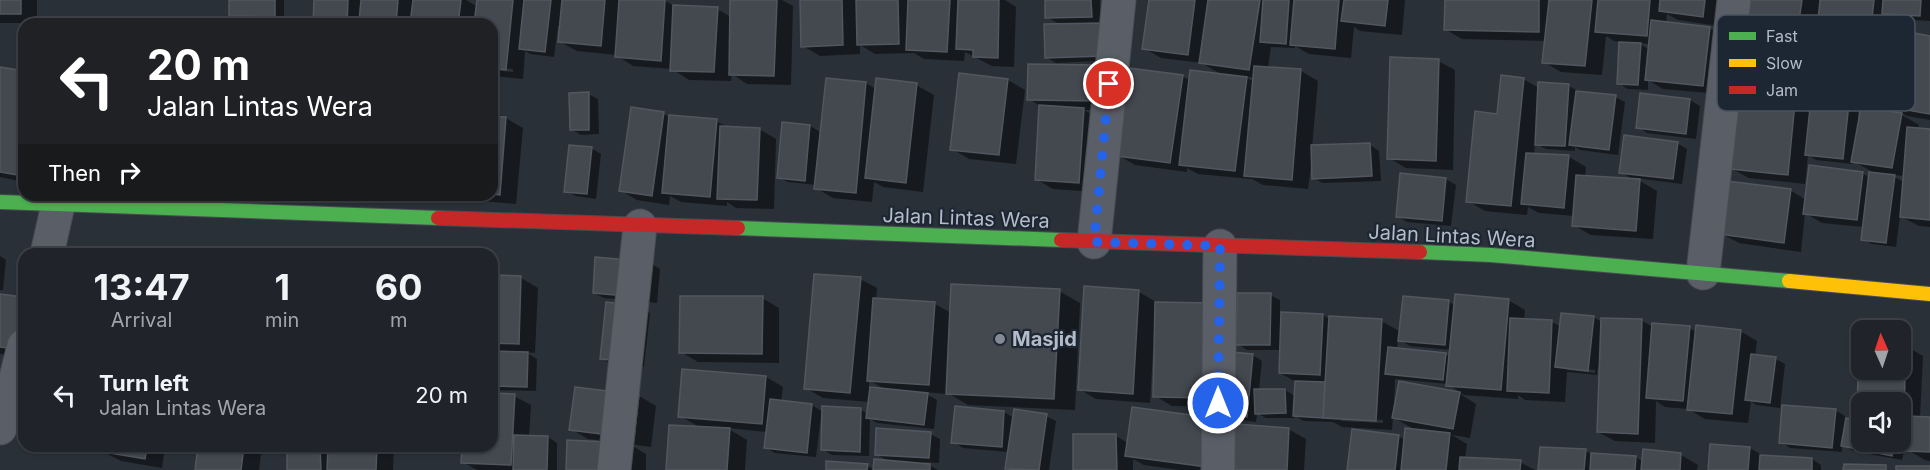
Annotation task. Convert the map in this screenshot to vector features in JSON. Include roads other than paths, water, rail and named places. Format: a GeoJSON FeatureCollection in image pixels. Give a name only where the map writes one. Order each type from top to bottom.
{"type":"FeatureCollection","features":[{"type":"Feature","properties":{"kind":"main road","name":"Jalan Lintas Wera"},"geometry":{"type":"LineString","coordinates":[[0,202],[58,206],[1491,255],[1930,294]]}},
{"type":"Feature","properties":{"kind":"street"},"geometry":{"type":"LineString","coordinates":[[1094,242],[1119,0]]}},
{"type":"Feature","properties":{"kind":"street"},"geometry":{"type":"LineString","coordinates":[[1732,15],[1734,0]]}},
{"type":"Feature","properties":{"kind":"street"},"geometry":{"type":"LineString","coordinates":[[1703,273],[1721,111]]}},
{"type":"Feature","properties":{"kind":"street"},"geometry":{"type":"LineString","coordinates":[[48,248],[58,206]]}},
{"type":"Feature","properties":{"kind":"street"},"geometry":{"type":"LineString","coordinates":[[614,470],[640,226]]}},
{"type":"Feature","properties":{"kind":"street"},"geometry":{"type":"LineString","coordinates":[[1218,470],[1220,246]]}},
{"type":"Feature","properties":{"kind":"street"},"geometry":{"type":"LineString","coordinates":[[0,428],[18,370]]}},
{"type":"Feature","properties":{"kind":"place","name":"Masjid"},"geometry":{"type":"Point","coordinates":[1000,339]}}]}
